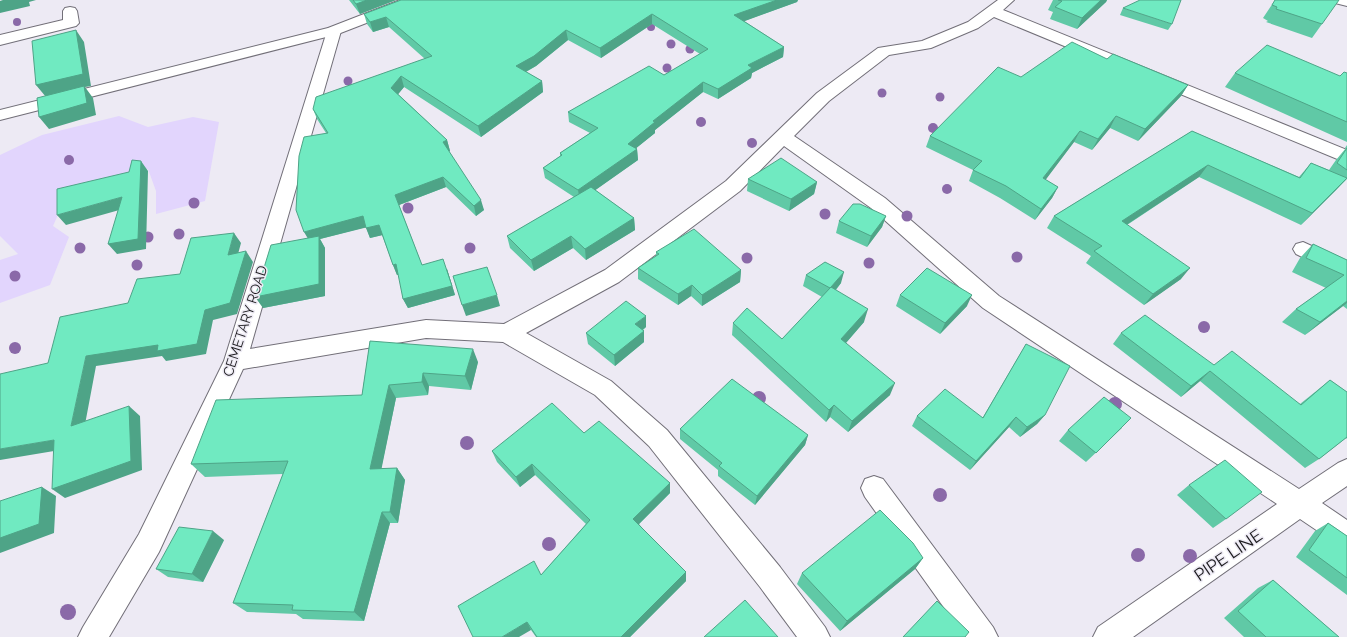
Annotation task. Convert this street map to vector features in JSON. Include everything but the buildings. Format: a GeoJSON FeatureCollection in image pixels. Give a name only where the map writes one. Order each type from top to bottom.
{"type":"FeatureCollection","features":[{"type":"Feature","properties":{"kind":"street"},"geometry":{"type":"LineString","coordinates":[[0,115],[333,31],[413,0]]}},
{"type":"Feature","properties":{"kind":"street"},"geometry":{"type":"LineString","coordinates":[[507,332],[612,276],[733,186],[823,97],[884,51],[925,45],[973,25],[1007,0]]}},
{"type":"Feature","properties":{"kind":"street"},"geometry":{"type":"LineString","coordinates":[[1340,0],[1347,2]]}},
{"type":"Feature","properties":{"kind":"street"},"geometry":{"type":"LineString","coordinates":[[0,40],[71,23],[70,11]]}},
{"type":"Feature","properties":{"kind":"street"},"geometry":{"type":"LineString","coordinates":[[992,11],[1347,157]]}},
{"type":"Feature","properties":{"kind":"street","name":"CEMETARY ROAD"},"geometry":{"type":"LineString","coordinates":[[93,637],[149,543],[235,361],[333,31]]}},
{"type":"Feature","properties":{"kind":"street"},"geometry":{"type":"LineString","coordinates":[[783,137],[878,203],[991,302],[1347,535]]}},
{"type":"Feature","properties":{"kind":"street"},"geometry":{"type":"LineString","coordinates":[[1303,249],[1347,271]]}},
{"type":"Feature","properties":{"kind":"street"},"geometry":{"type":"LineString","coordinates":[[235,361],[426,328],[507,332],[603,388],[658,438],[765,571],[814,637]]}},
{"type":"Feature","properties":{"kind":"street","name":"PIPE LINE"},"geometry":{"type":"LineString","coordinates":[[1108,637],[1301,505],[1347,471]]}},
{"type":"Feature","properties":{"kind":"street"},"geometry":{"type":"LineString","coordinates":[[874,488],[983,637]]}},
{"type":"Feature","properties":{"kind":"shaded area"},"geometry":{"type":"Polygon","coordinates":[[[119,116],[148,127],[193,117],[219,122],[205,201],[156,214],[156,191],[148,169],[68,192],[53,226],[69,237],[50,285],[0,303],[0,260],[18,254],[0,236],[0,155],[42,135],[119,116]]]}}]}
